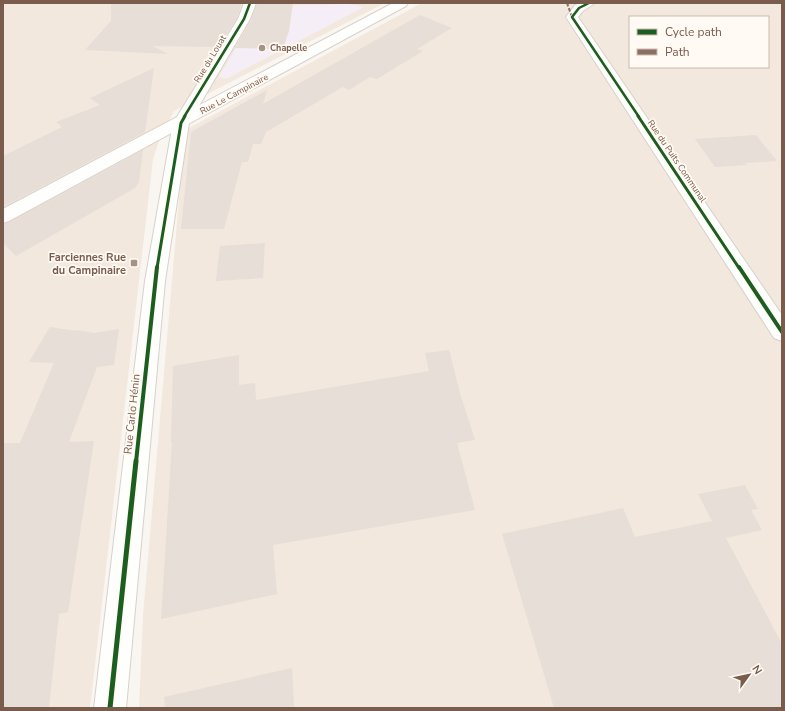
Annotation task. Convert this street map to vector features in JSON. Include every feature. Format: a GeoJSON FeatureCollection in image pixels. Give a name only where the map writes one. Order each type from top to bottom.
{"type":"FeatureCollection","features":[{"type":"Feature","properties":{"kind":"street","name":"Rue du Louat"},"geometry":{"type":"LineString","coordinates":[[181,123],[244,18],[250,3]]}},
{"type":"Feature","properties":{"kind":"street","name":"Rue Le Campinaire"},"geometry":{"type":"LineString","coordinates":[[3,218],[402,3]]}},
{"type":"Feature","properties":{"kind":"street","name":"Rue du Puits Communal"},"geometry":{"type":"LineString","coordinates":[[588,3],[579,8],[572,17],[782,332]]}},
{"type":"Feature","properties":{"kind":"street","name":"Rue Carlo Hénin"},"geometry":{"type":"LineString","coordinates":[[110,708],[155,281],[181,123]]}},
{"type":"Feature","properties":{"kind":"shaded area"},"geometry":{"type":"Polygon","coordinates":[[[3,3],[385,3],[174,111],[159,141],[153,159],[90,708],[3,708],[3,3]]]}},
{"type":"Feature","properties":{"kind":"shaded area"},"geometry":{"type":"Polygon","coordinates":[[[422,3],[782,3],[782,708],[139,708],[143,616],[185,130],[422,3]]]}},
{"type":"Feature","properties":{"kind":"shaded area"},"geometry":{"type":"Polygon","coordinates":[[[348,4],[364,7],[226,79],[219,77],[261,6],[348,4]]]}},
{"type":"Feature","properties":{"kind":"building"},"geometry":{"type":"Polygon","coordinates":[[[111,3],[242,3],[237,18],[218,47],[153,46],[168,54],[85,50],[111,21],[111,3]]]}},
{"type":"Feature","properties":{"kind":"building"},"geometry":{"type":"Polygon","coordinates":[[[257,3],[293,3],[289,31],[283,49],[235,48],[251,20],[257,3]]]}},
{"type":"Feature","properties":{"kind":"building"},"geometry":{"type":"Polygon","coordinates":[[[420,15],[452,28],[417,49],[423,51],[377,79],[370,77],[349,90],[343,87],[266,132],[261,144],[253,144],[248,162],[242,162],[224,229],[181,229],[191,132],[267,90],[263,104],[420,15]]]}},
{"type":"Feature","properties":{"kind":"building"},"geometry":{"type":"Polygon","coordinates":[[[154,68],[145,132],[3,207],[3,156],[62,127],[56,122],[100,105],[90,98],[154,68]]]}},
{"type":"Feature","properties":{"kind":"building"},"geometry":{"type":"Polygon","coordinates":[[[756,135],[777,161],[715,167],[695,139],[756,135]]]}},
{"type":"Feature","properties":{"kind":"building"},"geometry":{"type":"Polygon","coordinates":[[[143,150],[139,182],[135,188],[16,256],[3,243],[3,224],[10,222],[143,150]]]}},
{"type":"Feature","properties":{"kind":"building"},"geometry":{"type":"Polygon","coordinates":[[[265,243],[263,278],[216,281],[220,246],[265,243]]]}},
{"type":"Feature","properties":{"kind":"building"},"geometry":{"type":"Polygon","coordinates":[[[50,327],[95,333],[119,329],[114,365],[97,367],[69,442],[94,441],[68,612],[59,614],[49,708],[3,708],[3,443],[20,443],[54,363],[29,362],[50,327]]]}},
{"type":"Feature","properties":{"kind":"building"},"geometry":{"type":"Polygon","coordinates":[[[449,350],[460,393],[475,440],[457,443],[475,510],[273,545],[277,594],[161,619],[172,442],[173,366],[239,355],[239,385],[255,383],[256,400],[429,371],[425,353],[449,350]]]}},
{"type":"Feature","properties":{"kind":"building"},"geometry":{"type":"Polygon","coordinates":[[[745,485],[758,509],[751,510],[762,530],[726,538],[782,644],[782,708],[554,708],[502,534],[623,508],[635,537],[712,521],[698,494],[745,485]]]}},
{"type":"Feature","properties":{"kind":"building"},"geometry":{"type":"Polygon","coordinates":[[[292,668],[294,708],[165,708],[164,697],[292,668]]]}},
{"type":"Feature","properties":{"kind":"marked path"},"geometry":{"type":"LineString","coordinates":[[567,3],[572,17]]}},
{"type":"Feature","properties":{"kind":"cycle path"},"geometry":{"type":"LineString","coordinates":[[110,708],[155,281],[181,123],[244,19],[250,3]]}},
{"type":"Feature","properties":{"kind":"cycle path"},"geometry":{"type":"LineString","coordinates":[[589,3],[579,8],[572,17],[782,332]]}},
{"type":"Feature","properties":{"kind":"place","name":"Chapelle"},"geometry":{"type":"Point","coordinates":[262,48]}},
{"type":"Feature","properties":{"kind":"place","name":"Farciennes Rue du Campinaire"},"geometry":{"type":"Point","coordinates":[134,263]}}]}
